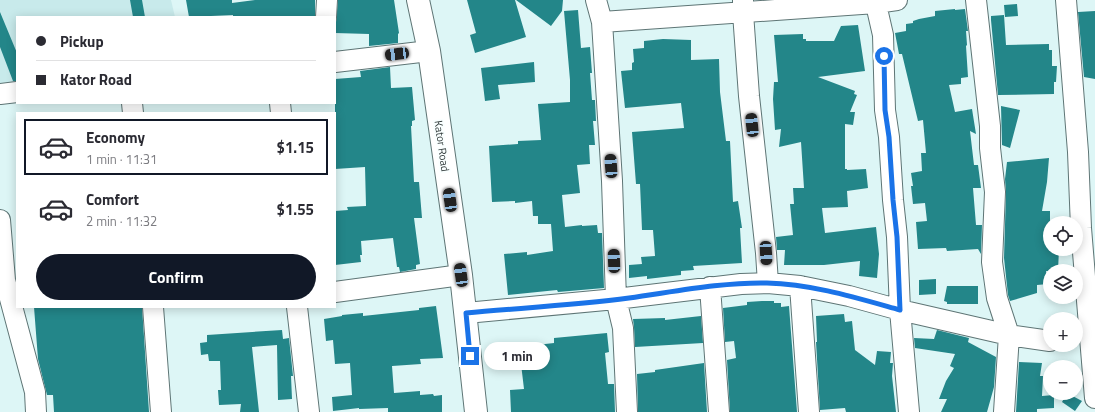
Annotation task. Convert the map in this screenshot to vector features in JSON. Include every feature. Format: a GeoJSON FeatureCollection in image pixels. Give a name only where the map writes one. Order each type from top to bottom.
{"type":"FeatureCollection","features":[{"type":"Feature","properties":{"kind":"main road","name":"Kator Road"},"geometry":{"type":"LineString","coordinates":[[418,0],[429,51],[461,275],[476,412]]}},
{"type":"Feature","properties":{"kind":"street"},"geometry":{"type":"LineString","coordinates":[[326,16],[327,0]]}},
{"type":"Feature","properties":{"kind":"street"},"geometry":{"type":"LineString","coordinates":[[596,0],[602,22],[612,181],[616,299],[623,328],[627,412]]}},
{"type":"Feature","properties":{"kind":"street"},"geometry":{"type":"LineString","coordinates":[[602,22],[743,6],[897,0]]}},
{"type":"Feature","properties":{"kind":"street"},"geometry":{"type":"LineString","coordinates":[[976,0],[990,126],[990,148],[995,192],[992,262],[997,298],[1009,335],[1004,412]]}},
{"type":"Feature","properties":{"kind":"street"},"geometry":{"type":"LineString","coordinates":[[1066,0],[1078,152],[1088,347],[1095,398]]}},
{"type":"Feature","properties":{"kind":"street"},"geometry":{"type":"LineString","coordinates":[[875,2],[883,35],[885,110],[889,137],[897,237],[900,310],[909,412]]}},
{"type":"Feature","properties":{"kind":"street"},"geometry":{"type":"LineString","coordinates":[[743,6],[749,96],[768,283]]}},
{"type":"Feature","properties":{"kind":"street"},"geometry":{"type":"LineString","coordinates":[[336,62],[429,51]]}},
{"type":"Feature","properties":{"kind":"street"},"geometry":{"type":"LineString","coordinates":[[0,94],[16,92]]}},
{"type":"Feature","properties":{"kind":"street"},"geometry":{"type":"LineString","coordinates":[[0,220],[7,280],[35,392],[36,412]]}},
{"type":"Feature","properties":{"kind":"street"},"geometry":{"type":"LineString","coordinates":[[336,292],[461,275]]}},
{"type":"Feature","properties":{"kind":"street"},"geometry":{"type":"LineString","coordinates":[[466,313],[616,299],[710,287],[768,283],[800,286],[849,296],[900,310],[1009,335],[1043,340]]}},
{"type":"Feature","properties":{"kind":"street"},"geometry":{"type":"LineString","coordinates":[[800,286],[809,412]]}},
{"type":"Feature","properties":{"kind":"street"},"geometry":{"type":"LineString","coordinates":[[710,287],[719,412]]}},
{"type":"Feature","properties":{"kind":"street"},"geometry":{"type":"LineString","coordinates":[[153,308],[160,412]]}},
{"type":"Feature","properties":{"kind":"street"},"geometry":{"type":"LineString","coordinates":[[297,308],[310,412]]}},
{"type":"Feature","properties":{"kind":"shaded area"},"geometry":{"type":"Polygon","coordinates":[[[0,0],[171,0],[175,16],[16,16],[16,84],[0,86],[0,0]]]}},
{"type":"Feature","properties":{"kind":"building"},"geometry":{"type":"Polygon","coordinates":[[[130,0],[142,0],[145,16],[133,16],[130,0]]]}},
{"type":"Feature","properties":{"kind":"building"},"geometry":{"type":"Polygon","coordinates":[[[186,0],[232,0],[232,3],[255,0],[315,0],[315,16],[189,16],[186,0]]]}},
{"type":"Feature","properties":{"kind":"building"},"geometry":{"type":"Polygon","coordinates":[[[338,0],[394,0],[399,33],[398,43],[369,46],[369,34],[336,33],[338,0]]]}},
{"type":"Feature","properties":{"kind":"building"},"geometry":{"type":"Polygon","coordinates":[[[467,0],[515,0],[526,37],[475,53],[470,35],[476,33],[467,0]]]}},
{"type":"Feature","properties":{"kind":"building"},"geometry":{"type":"Polygon","coordinates":[[[516,0],[563,0],[562,11],[551,26],[516,0]]]}},
{"type":"Feature","properties":{"kind":"building"},"geometry":{"type":"Polygon","coordinates":[[[1017,4],[1018,16],[1005,17],[1004,5],[1017,4]]]}},
{"type":"Feature","properties":{"kind":"building"},"geometry":{"type":"Polygon","coordinates":[[[965,9],[968,31],[966,31],[966,46],[968,77],[961,78],[961,84],[949,85],[955,112],[972,109],[976,134],[970,131],[974,165],[978,165],[981,188],[973,188],[976,225],[982,225],[981,254],[978,249],[947,251],[946,248],[918,249],[916,222],[927,221],[925,203],[913,204],[911,186],[913,186],[911,173],[922,171],[921,153],[926,153],[923,120],[918,121],[902,54],[899,54],[895,33],[906,31],[906,24],[913,23],[913,21],[935,16],[935,11],[965,9]]]}},
{"type":"Feature","properties":{"kind":"building"},"geometry":{"type":"Polygon","coordinates":[[[578,10],[581,48],[590,47],[592,100],[595,100],[596,121],[593,121],[595,145],[589,145],[590,164],[577,165],[580,193],[562,195],[565,227],[597,225],[598,233],[602,233],[604,288],[558,292],[557,290],[508,295],[504,254],[527,252],[527,255],[553,251],[551,224],[538,224],[538,216],[533,216],[532,201],[515,203],[515,201],[492,202],[489,146],[518,144],[518,141],[541,140],[538,104],[570,102],[570,80],[564,11],[578,10]]]}},
{"type":"Feature","properties":{"kind":"building"},"geometry":{"type":"Polygon","coordinates":[[[1095,11],[1095,79],[1084,77],[1078,12],[1095,11]]]}},
{"type":"Feature","properties":{"kind":"building"},"geometry":{"type":"Polygon","coordinates":[[[0,12],[16,51],[16,81],[13,81],[0,47],[0,12]]]}},
{"type":"Feature","properties":{"kind":"building"},"geometry":{"type":"Polygon","coordinates":[[[1004,15],[1006,45],[1049,44],[1049,50],[1052,50],[1052,66],[1057,66],[1056,82],[1054,82],[1054,94],[998,95],[991,16],[1004,15]]]}},
{"type":"Feature","properties":{"kind":"building"},"geometry":{"type":"Polygon","coordinates":[[[858,25],[865,71],[818,77],[855,91],[854,94],[857,95],[850,112],[855,112],[853,125],[845,124],[845,169],[866,169],[868,188],[847,191],[848,207],[822,208],[825,233],[876,227],[879,254],[877,278],[859,276],[860,261],[824,265],[784,265],[785,250],[777,250],[776,237],[793,235],[790,204],[794,204],[793,188],[804,188],[801,142],[779,147],[781,129],[775,130],[773,99],[774,82],[778,82],[774,35],[803,34],[803,39],[806,39],[806,41],[834,41],[841,26],[858,25]]]}},
{"type":"Feature","properties":{"kind":"building"},"geometry":{"type":"Polygon","coordinates":[[[663,39],[691,40],[691,60],[719,59],[720,92],[726,141],[730,141],[733,202],[738,201],[742,228],[740,228],[742,263],[693,266],[694,270],[681,271],[681,275],[647,279],[647,276],[629,278],[629,265],[642,264],[641,257],[655,256],[653,230],[642,230],[640,184],[636,184],[632,132],[684,128],[681,103],[625,108],[621,71],[632,70],[632,63],[634,62],[633,49],[644,48],[644,41],[663,39]]]}},
{"type":"Feature","properties":{"kind":"building"},"geometry":{"type":"Polygon","coordinates":[[[534,62],[535,82],[498,85],[500,99],[485,101],[481,68],[534,62]]]}},
{"type":"Feature","properties":{"kind":"building"},"geometry":{"type":"Polygon","coordinates":[[[390,67],[391,88],[412,87],[415,120],[412,121],[411,126],[414,182],[419,182],[422,218],[414,218],[420,264],[416,265],[416,269],[400,272],[399,267],[397,267],[393,238],[361,241],[361,262],[336,265],[336,211],[348,210],[347,207],[366,206],[365,167],[336,169],[336,79],[361,77],[360,71],[390,67]]]}},
{"type":"Feature","properties":{"kind":"building"},"geometry":{"type":"Polygon","coordinates":[[[1001,106],[1020,110],[1010,148],[1002,145],[1001,106]]]}},
{"type":"Feature","properties":{"kind":"building"},"geometry":{"type":"Polygon","coordinates":[[[1049,158],[1042,211],[1050,211],[1050,216],[1043,216],[1043,256],[1059,256],[1058,264],[1043,264],[1043,284],[1037,285],[1037,293],[1010,301],[1004,258],[1005,179],[1007,162],[1049,158]]]}},
{"type":"Feature","properties":{"kind":"building"},"geometry":{"type":"Polygon","coordinates":[[[936,279],[936,294],[919,295],[919,280],[936,279]]]}},
{"type":"Feature","properties":{"kind":"building"},"geometry":{"type":"Polygon","coordinates":[[[947,286],[978,286],[978,304],[947,304],[947,302],[944,301],[947,286]]]}},
{"type":"Feature","properties":{"kind":"building"},"geometry":{"type":"Polygon","coordinates":[[[774,301],[774,303],[781,303],[781,307],[789,306],[797,412],[730,412],[727,360],[736,358],[734,341],[725,342],[723,308],[747,305],[747,302],[774,301]]]}},
{"type":"Feature","properties":{"kind":"building"},"geometry":{"type":"Polygon","coordinates":[[[436,306],[443,358],[420,359],[421,364],[392,366],[394,393],[420,391],[420,395],[442,395],[442,412],[388,412],[388,408],[359,408],[333,411],[332,397],[352,395],[350,363],[335,364],[333,340],[326,341],[324,319],[342,315],[363,313],[363,316],[419,310],[419,308],[436,306]]]}},
{"type":"Feature","properties":{"kind":"building"},"geometry":{"type":"Polygon","coordinates":[[[34,308],[142,308],[149,412],[54,412],[53,395],[47,395],[38,359],[34,308]]]}},
{"type":"Feature","properties":{"kind":"building"},"geometry":{"type":"Polygon","coordinates":[[[844,314],[845,322],[852,321],[855,350],[875,365],[877,351],[891,352],[890,363],[893,363],[892,376],[896,412],[846,412],[845,408],[820,410],[816,316],[844,314]]]}},
{"type":"Feature","properties":{"kind":"building"},"geometry":{"type":"Polygon","coordinates":[[[701,316],[703,343],[635,347],[633,319],[665,318],[665,320],[701,316]]]}},
{"type":"Feature","properties":{"kind":"building"},"geometry":{"type":"Polygon","coordinates":[[[282,330],[283,339],[289,338],[293,376],[291,376],[292,399],[278,400],[277,345],[252,347],[259,412],[240,412],[241,404],[219,405],[218,390],[221,390],[220,361],[209,361],[208,354],[201,355],[200,343],[207,342],[207,335],[282,330]]]}},
{"type":"Feature","properties":{"kind":"building"},"geometry":{"type":"Polygon","coordinates":[[[937,330],[969,338],[968,342],[996,357],[994,387],[987,412],[941,412],[947,399],[939,399],[946,381],[954,368],[950,366],[955,354],[915,348],[914,338],[934,339],[937,330]]]}},
{"type":"Feature","properties":{"kind":"building"},"geometry":{"type":"Polygon","coordinates":[[[607,333],[609,352],[605,353],[608,384],[614,384],[615,412],[511,412],[510,390],[524,389],[519,347],[554,343],[554,338],[607,333]]]}},
{"type":"Feature","properties":{"kind":"building"},"geometry":{"type":"Polygon","coordinates":[[[1019,362],[1042,363],[1040,376],[1043,376],[1043,400],[1054,400],[1054,408],[1037,409],[1037,412],[1016,412],[1019,362]]]}},
{"type":"Feature","properties":{"kind":"building"},"geometry":{"type":"Polygon","coordinates":[[[704,363],[707,412],[638,412],[637,374],[704,363]]]}},
{"type":"Feature","properties":{"kind":"building"},"geometry":{"type":"Polygon","coordinates":[[[1063,400],[1082,401],[1075,411],[1062,402],[1063,400]]]}},
{"type":"Feature","properties":{"kind":"route"},"geometry":{"type":"LineString","coordinates":[[470,356],[466,313],[616,299],[731,285],[768,283],[800,286],[849,296],[900,310],[897,237],[889,137],[885,110],[884,56]]}}]}
